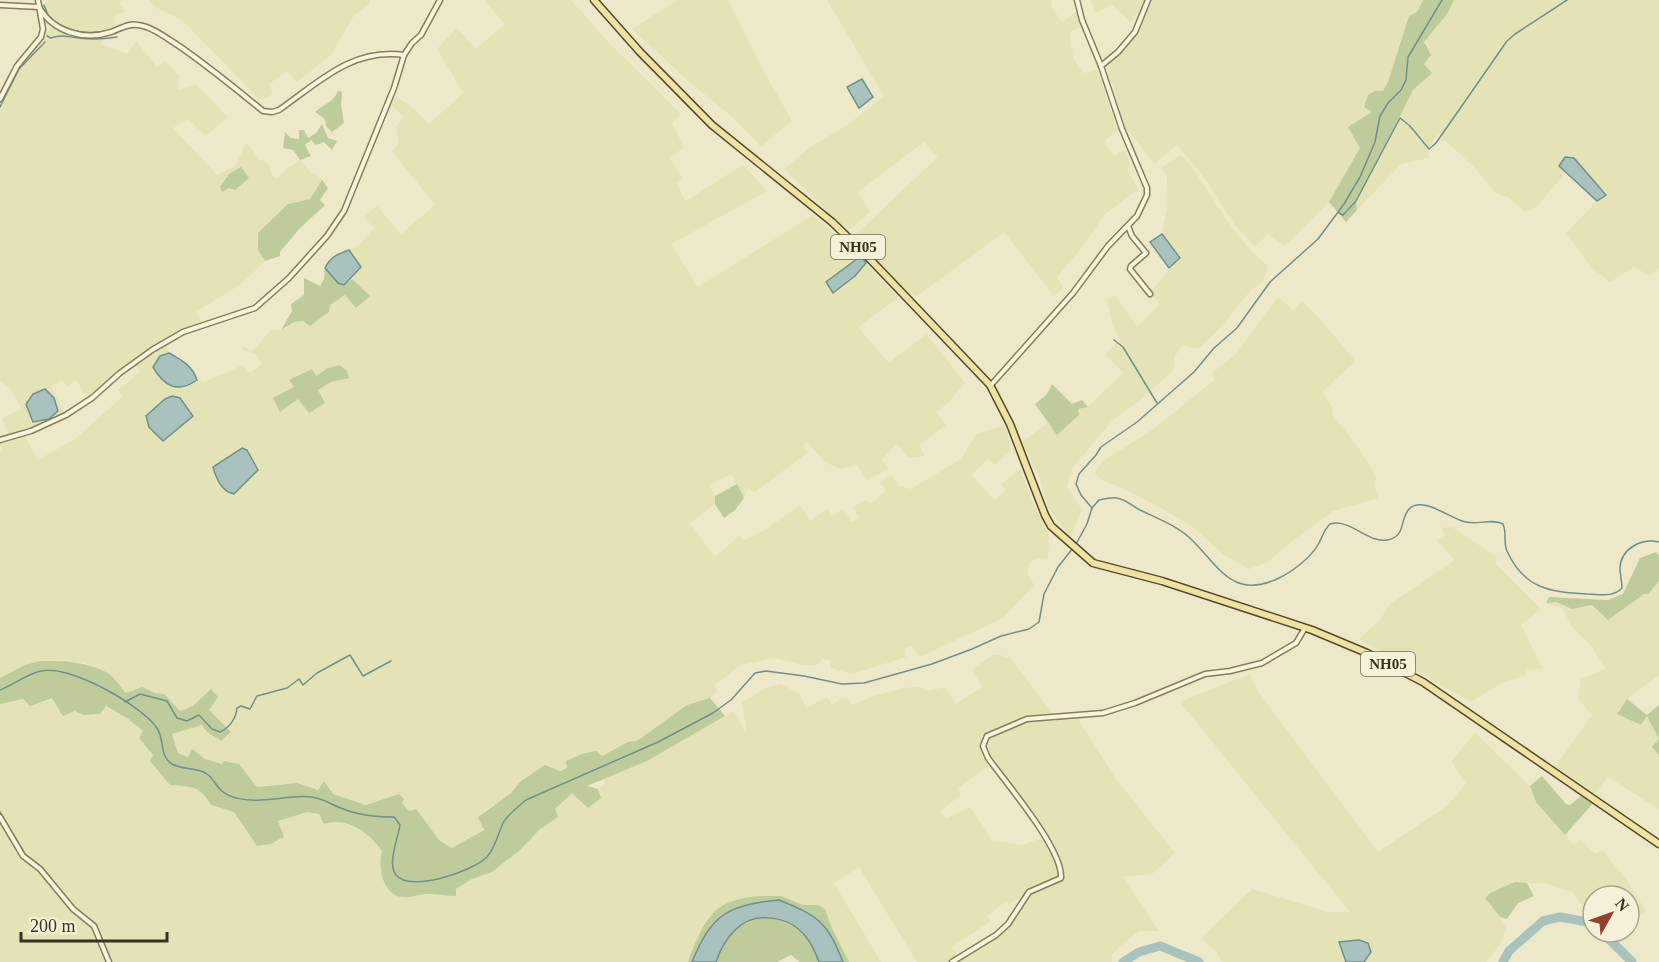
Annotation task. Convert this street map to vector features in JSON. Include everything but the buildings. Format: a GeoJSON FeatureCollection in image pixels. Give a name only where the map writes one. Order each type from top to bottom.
{"type":"FeatureCollection","features":[{"type":"Feature","properties":{"kind":"main road","name":"NH05"},"geometry":{"type":"LineString","coordinates":[[594,0],[640,52],[712,125],[832,222],[990,385],[1010,424],[1045,515],[1052,526],[1083,556],[1093,563],[1162,582],[1305,628],[1367,653],[1423,682],[1659,844]]}},
{"type":"Feature","properties":{"kind":"street"},"geometry":{"type":"LineString","coordinates":[[0,99],[17,66],[41,37],[43,29],[38,0]]}},
{"type":"Feature","properties":{"kind":"street"},"geometry":{"type":"LineString","coordinates":[[0,440],[31,431],[66,415],[92,398],[120,373],[152,350],[183,332],[255,308],[281,285],[327,236],[344,211],[394,88],[404,55],[421,35],[440,0]]}},
{"type":"Feature","properties":{"kind":"street"},"geometry":{"type":"LineString","coordinates":[[990,385],[1072,293],[1108,246],[1137,216],[1148,195],[1148,189],[1122,129],[1101,66],[1082,20],[1077,0]]}},
{"type":"Feature","properties":{"kind":"street"},"geometry":{"type":"LineString","coordinates":[[1101,66],[1118,52],[1135,32],[1148,0]]}},
{"type":"Feature","properties":{"kind":"street"},"geometry":{"type":"LineString","coordinates":[[0,5],[39,7]]}},
{"type":"Feature","properties":{"kind":"street"},"geometry":{"type":"LineString","coordinates":[[39,7],[48,20],[64,30],[79,35],[111,33],[135,24],[163,35],[204,62],[263,111],[279,110],[338,68],[377,54],[404,55]]}},
{"type":"Feature","properties":{"kind":"street"},"geometry":{"type":"LineString","coordinates":[[1128,226],[1132,236],[1146,253],[1130,269],[1150,294]]}},
{"type":"Feature","properties":{"kind":"street"},"geometry":{"type":"LineString","coordinates":[[952,962],[996,935],[1008,924],[1029,892],[1061,878],[1060,863],[1047,841],[988,758],[983,746],[987,736],[1027,719],[1103,713],[1135,703],[1205,674],[1262,663],[1296,642],[1305,628]]}},
{"type":"Feature","properties":{"kind":"street"},"geometry":{"type":"LineString","coordinates":[[0,817],[23,856],[40,869],[73,909],[94,926],[109,962]]}},
{"type":"Feature","properties":{"kind":"green space"},"geometry":{"type":"Polygon","coordinates":[[[47,0],[123,0],[119,3],[126,11],[114,17],[115,24],[101,44],[128,54],[136,41],[157,67],[165,61],[179,75],[178,90],[196,84],[228,117],[206,136],[188,119],[173,128],[217,175],[235,166],[246,143],[258,160],[263,160],[270,166],[272,175],[277,179],[285,170],[300,160],[312,174],[315,173],[322,180],[310,199],[288,204],[269,223],[258,250],[265,261],[241,284],[196,312],[204,326],[183,332],[167,341],[169,353],[160,356],[188,386],[197,380],[204,382],[243,365],[250,373],[262,364],[255,354],[244,350],[241,346],[251,351],[270,330],[283,330],[294,322],[303,321],[345,295],[370,296],[352,279],[361,267],[349,250],[358,246],[374,228],[364,217],[377,206],[401,234],[435,205],[392,151],[399,143],[396,127],[404,117],[391,105],[395,96],[412,107],[429,124],[463,93],[437,49],[457,28],[476,49],[505,24],[484,0],[571,0],[611,45],[681,114],[672,123],[684,147],[670,158],[682,178],[676,183],[686,201],[743,165],[767,191],[671,244],[698,287],[813,215],[861,256],[826,282],[855,276],[866,263],[898,298],[858,327],[889,363],[926,334],[965,383],[948,403],[936,412],[946,425],[919,445],[925,456],[909,458],[897,444],[882,459],[888,469],[867,480],[857,465],[840,469],[825,462],[807,442],[803,446],[807,453],[755,492],[748,489],[744,498],[731,474],[710,485],[715,496],[715,504],[690,523],[715,557],[739,536],[744,540],[765,530],[800,505],[810,521],[827,509],[833,516],[842,510],[852,522],[859,518],[853,507],[865,500],[871,504],[886,490],[880,482],[892,475],[900,486],[911,489],[961,459],[976,434],[1006,425],[1011,451],[995,465],[988,459],[971,475],[995,500],[1006,490],[1001,484],[1020,469],[1049,535],[1048,559],[1037,558],[1030,562],[1027,572],[1034,585],[1003,618],[920,657],[911,646],[905,648],[906,657],[852,674],[831,668],[831,660],[822,659],[817,665],[804,665],[775,658],[740,665],[715,685],[717,692],[710,698],[687,705],[637,741],[628,742],[602,756],[560,771],[545,766],[521,781],[511,793],[478,816],[484,830],[452,848],[439,840],[429,828],[409,812],[399,794],[366,805],[319,790],[279,784],[257,787],[239,764],[222,764],[205,759],[193,750],[188,757],[178,753],[172,734],[202,725],[207,732],[221,741],[193,706],[180,711],[164,694],[142,687],[126,693],[107,672],[83,662],[25,665],[0,678],[0,453],[4,450],[0,447],[0,440],[10,437],[2,418],[22,409],[10,388],[0,381],[0,99],[17,66],[41,37],[55,25],[39,7],[47,0]],[[135,363],[89,400],[76,380],[67,386],[62,380],[51,387],[66,415],[23,433],[38,460],[75,439],[122,397],[118,390],[140,372],[135,363]]]}},
{"type":"Feature","properties":{"kind":"green space"},"geometry":{"type":"Polygon","coordinates":[[[149,0],[369,0],[370,4],[354,15],[331,55],[297,82],[287,71],[269,84],[273,95],[259,99],[182,20],[155,7],[149,0]]]}},
{"type":"Feature","properties":{"kind":"green space"},"geometry":{"type":"Polygon","coordinates":[[[678,0],[728,0],[792,121],[761,146],[729,114],[693,85],[632,29],[678,0]]]}},
{"type":"Feature","properties":{"kind":"green space"},"geometry":{"type":"Polygon","coordinates":[[[827,0],[1051,0],[1052,8],[1062,22],[1076,12],[1080,27],[1070,32],[1073,58],[1083,73],[1098,70],[1117,130],[1104,142],[1114,156],[1125,150],[1131,167],[1127,169],[1138,189],[1104,215],[1083,246],[1057,277],[1063,288],[1054,296],[1004,232],[917,296],[909,295],[853,237],[938,157],[924,142],[858,192],[870,212],[848,231],[784,169],[812,146],[846,126],[884,96],[827,0]]]}},
{"type":"Feature","properties":{"kind":"green space"},"geometry":{"type":"Polygon","coordinates":[[[1090,0],[1146,0],[1131,22],[1111,4],[1097,13],[1090,0]]]}},
{"type":"Feature","properties":{"kind":"green space"},"geometry":{"type":"Polygon","coordinates":[[[1149,0],[1423,0],[1417,12],[1409,16],[1388,82],[1372,111],[1361,148],[1332,199],[1285,246],[1268,234],[1255,247],[1234,224],[1204,177],[1177,145],[1154,164],[1128,130],[1124,130],[1115,92],[1105,65],[1120,53],[1137,34],[1149,0]]]}},
{"type":"Feature","properties":{"kind":"green space"},"geometry":{"type":"Polygon","coordinates":[[[1423,0],[1454,0],[1447,14],[1424,42],[1431,55],[1424,64],[1432,73],[1413,90],[1356,201],[1357,210],[1346,222],[1329,202],[1360,148],[1348,127],[1372,112],[1364,107],[1368,95],[1375,91],[1383,91],[1409,16],[1417,12],[1423,0]]]}},
{"type":"Feature","properties":{"kind":"green space"},"geometry":{"type":"Polygon","coordinates":[[[1454,0],[1659,0],[1659,268],[1650,276],[1634,267],[1610,282],[1592,268],[1566,233],[1597,201],[1606,195],[1559,165],[1566,172],[1536,208],[1525,212],[1508,197],[1499,195],[1493,190],[1472,165],[1438,134],[1428,148],[1429,158],[1401,164],[1357,210],[1356,201],[1413,90],[1432,73],[1424,63],[1424,42],[1447,14],[1454,0]]]}},
{"type":"Feature","properties":{"kind":"green space"},"geometry":{"type":"Polygon","coordinates":[[[338,91],[342,92],[341,105],[344,123],[332,132],[326,126],[325,119],[315,112],[331,101],[338,91]]]}},
{"type":"Feature","properties":{"kind":"green space"},"geometry":{"type":"Polygon","coordinates":[[[322,124],[328,138],[337,141],[332,150],[324,142],[316,145],[311,140],[305,145],[311,156],[300,160],[293,150],[283,148],[285,132],[291,138],[299,139],[299,130],[304,130],[308,138],[316,133],[322,124]]]}},
{"type":"Feature","properties":{"kind":"green space"},"geometry":{"type":"Polygon","coordinates":[[[1181,155],[1193,169],[1232,228],[1252,252],[1268,266],[1263,282],[1251,290],[1218,330],[1198,349],[1182,345],[1175,356],[1173,371],[1114,419],[1072,468],[1067,487],[1082,510],[1070,537],[1048,507],[1040,478],[1022,442],[1048,423],[1057,434],[1078,409],[1088,407],[1123,373],[1105,354],[1120,341],[1112,324],[1107,299],[1115,295],[1137,327],[1160,304],[1150,292],[1180,258],[1162,234],[1168,203],[1167,176],[1161,168],[1181,155]]]}},
{"type":"Feature","properties":{"kind":"green space"},"geometry":{"type":"Polygon","coordinates":[[[241,167],[249,178],[235,190],[229,188],[222,192],[220,187],[229,174],[241,167]]]}},
{"type":"Feature","properties":{"kind":"green space"},"geometry":{"type":"Polygon","coordinates":[[[322,180],[328,188],[320,200],[325,205],[299,229],[280,252],[280,256],[265,261],[258,250],[258,233],[288,204],[310,199],[322,180]]]}},
{"type":"Feature","properties":{"kind":"green space"},"geometry":{"type":"Polygon","coordinates":[[[325,268],[331,276],[344,285],[352,279],[370,296],[356,308],[345,295],[330,305],[329,312],[310,326],[303,321],[294,322],[281,330],[292,311],[291,304],[304,295],[304,278],[320,286],[324,279],[325,268]]]}},
{"type":"Feature","properties":{"kind":"green space"},"geometry":{"type":"Polygon","coordinates":[[[1278,297],[1293,310],[1302,301],[1355,361],[1322,392],[1332,407],[1333,415],[1360,450],[1376,476],[1375,488],[1378,498],[1333,511],[1268,562],[1249,569],[1223,554],[1194,528],[1163,509],[1103,481],[1094,472],[1106,459],[1152,430],[1214,380],[1212,373],[1235,355],[1278,297]]]}},
{"type":"Feature","properties":{"kind":"green space"},"geometry":{"type":"Polygon","coordinates":[[[340,365],[347,371],[349,378],[331,382],[318,390],[325,403],[309,413],[298,399],[280,412],[273,398],[294,387],[289,380],[312,369],[316,376],[328,368],[340,365]]]}},
{"type":"Feature","properties":{"kind":"green space"},"geometry":{"type":"Polygon","coordinates":[[[1052,384],[1072,404],[1082,400],[1088,407],[1078,409],[1079,415],[1057,435],[1035,404],[1047,394],[1052,384]]]}},
{"type":"Feature","properties":{"kind":"green space"},"geometry":{"type":"Polygon","coordinates":[[[737,484],[744,498],[735,510],[724,518],[715,504],[715,496],[737,484]]]}},
{"type":"Feature","properties":{"kind":"green space"},"geometry":{"type":"Polygon","coordinates":[[[1452,527],[1497,557],[1495,563],[1541,609],[1521,625],[1542,668],[1527,670],[1525,675],[1500,684],[1471,702],[1359,639],[1379,621],[1390,604],[1455,560],[1437,541],[1445,534],[1442,528],[1452,527]]]}},
{"type":"Feature","properties":{"kind":"green space"},"geometry":{"type":"Polygon","coordinates":[[[1656,552],[1659,555],[1659,581],[1648,594],[1644,594],[1608,620],[1592,605],[1572,609],[1556,602],[1546,603],[1549,597],[1608,600],[1623,594],[1640,558],[1656,552]]]}},
{"type":"Feature","properties":{"kind":"green space"},"geometry":{"type":"Polygon","coordinates":[[[1659,581],[1659,675],[1627,699],[1617,713],[1647,715],[1659,739],[1652,747],[1659,755],[1659,809],[1608,777],[1594,794],[1555,767],[1592,715],[1578,699],[1581,679],[1606,669],[1591,646],[1573,628],[1562,608],[1546,603],[1556,602],[1572,609],[1592,605],[1608,620],[1644,594],[1648,594],[1659,581]]]}},
{"type":"Feature","properties":{"kind":"green space"},"geometry":{"type":"Polygon","coordinates":[[[993,655],[1001,655],[1005,658],[1009,656],[1052,713],[1027,716],[1002,726],[984,737],[980,743],[982,755],[989,766],[958,788],[961,795],[940,811],[946,819],[970,807],[993,842],[1022,845],[1042,838],[1058,863],[1060,872],[1058,877],[1027,890],[1020,901],[1017,898],[1009,905],[1006,901],[987,916],[991,921],[952,947],[957,956],[949,962],[917,962],[859,867],[834,883],[881,962],[849,962],[825,909],[818,905],[803,906],[781,896],[759,896],[740,898],[694,944],[688,962],[0,962],[0,704],[24,699],[30,705],[52,698],[64,715],[76,711],[83,715],[105,706],[127,718],[143,731],[139,738],[153,755],[170,784],[197,787],[205,794],[211,805],[234,812],[257,846],[277,821],[307,812],[319,814],[324,824],[334,821],[356,827],[372,836],[382,851],[403,897],[429,894],[446,896],[472,879],[492,872],[520,850],[540,829],[557,817],[554,809],[572,793],[601,798],[598,789],[605,784],[604,779],[647,761],[733,711],[747,735],[742,703],[765,688],[780,684],[799,693],[806,708],[827,697],[832,705],[841,699],[848,698],[852,705],[873,696],[904,688],[920,687],[928,691],[945,687],[956,704],[982,687],[972,669],[993,655]]]}},
{"type":"Feature","properties":{"kind":"green space"},"geometry":{"type":"Polygon","coordinates":[[[40,661],[74,662],[97,668],[111,676],[126,693],[142,687],[164,694],[180,711],[193,706],[211,689],[218,697],[209,710],[231,732],[221,741],[207,732],[202,725],[172,734],[178,753],[188,757],[192,749],[205,759],[222,764],[224,761],[239,764],[257,787],[297,783],[318,790],[324,781],[333,794],[366,805],[399,794],[404,799],[402,803],[409,811],[416,809],[439,840],[452,848],[484,830],[478,817],[511,793],[521,781],[545,765],[560,771],[567,768],[566,761],[582,754],[596,751],[602,756],[628,742],[637,741],[687,705],[710,698],[725,716],[647,761],[587,786],[598,789],[601,798],[588,808],[572,793],[555,809],[558,817],[540,829],[520,850],[492,872],[472,879],[456,889],[456,896],[427,894],[403,897],[390,892],[386,886],[381,872],[382,851],[377,844],[364,832],[349,824],[333,822],[324,824],[319,814],[307,812],[278,821],[284,837],[270,844],[257,846],[234,812],[211,805],[199,790],[170,785],[150,761],[153,755],[139,738],[143,731],[127,718],[106,706],[100,714],[83,715],[75,711],[63,716],[52,698],[30,706],[23,699],[0,704],[0,678],[25,665],[40,661]]]}},
{"type":"Feature","properties":{"kind":"green space"},"geometry":{"type":"Polygon","coordinates":[[[1250,674],[1257,690],[1378,852],[1447,806],[1466,783],[1451,762],[1475,733],[1530,786],[1536,802],[1574,845],[1581,840],[1595,854],[1602,850],[1629,884],[1581,884],[1581,903],[1574,893],[1548,884],[1515,882],[1490,893],[1485,897],[1506,927],[1502,941],[1487,962],[1222,962],[1217,953],[1201,938],[1252,889],[1328,912],[1350,912],[1180,702],[1250,674]]]}},
{"type":"Feature","properties":{"kind":"green space"},"geometry":{"type":"Polygon","coordinates":[[[1627,699],[1647,715],[1659,705],[1659,739],[1647,716],[1641,725],[1617,714],[1627,699]]]}},
{"type":"Feature","properties":{"kind":"green space"},"geometry":{"type":"Polygon","coordinates":[[[1078,719],[1116,779],[1175,853],[1152,874],[1123,877],[1159,931],[1139,931],[1119,947],[1112,956],[1112,962],[958,962],[992,941],[1011,925],[1029,894],[1066,877],[1061,862],[1037,820],[991,758],[985,744],[991,738],[1028,722],[1078,719]]]}},
{"type":"Feature","properties":{"kind":"green space"},"geometry":{"type":"Polygon","coordinates":[[[1659,739],[1659,755],[1652,747],[1659,739]]]}},
{"type":"Feature","properties":{"kind":"green space"},"geometry":{"type":"Polygon","coordinates":[[[1542,776],[1566,804],[1570,805],[1582,795],[1595,801],[1565,835],[1536,802],[1530,786],[1542,776]]]}},
{"type":"Feature","properties":{"kind":"green space"},"geometry":{"type":"Polygon","coordinates":[[[1515,882],[1527,883],[1534,896],[1518,903],[1507,919],[1500,917],[1485,898],[1490,893],[1515,882]]]}},
{"type":"Feature","properties":{"kind":"green space"},"geometry":{"type":"Polygon","coordinates":[[[759,896],[781,896],[803,905],[818,905],[825,909],[849,962],[843,962],[829,932],[779,900],[697,951],[692,962],[688,962],[706,922],[714,912],[735,900],[759,896]]]}},
{"type":"Feature","properties":{"kind":"green space"},"geometry":{"type":"Polygon","coordinates":[[[1641,903],[1646,911],[1641,914],[1641,903]]]}},
{"type":"Feature","properties":{"kind":"green space"},"geometry":{"type":"Polygon","coordinates":[[[771,917],[802,932],[811,944],[819,962],[800,962],[791,955],[777,962],[716,962],[725,943],[736,929],[750,921],[771,917]]]}},
{"type":"Feature","properties":{"kind":"water"},"geometry":{"type":"Polygon","coordinates":[[[862,79],[873,97],[859,108],[847,87],[862,79]]]}},
{"type":"Feature","properties":{"kind":"water"},"geometry":{"type":"Polygon","coordinates":[[[1565,157],[1574,158],[1606,195],[1597,201],[1559,166],[1565,157]]]}},
{"type":"Feature","properties":{"kind":"water"},"geometry":{"type":"Polygon","coordinates":[[[1162,234],[1180,258],[1169,268],[1150,242],[1162,234]]]}},
{"type":"Feature","properties":{"kind":"water"},"geometry":{"type":"Polygon","coordinates":[[[349,250],[361,267],[344,285],[338,283],[325,268],[335,256],[349,250]]]}},
{"type":"Feature","properties":{"kind":"water"},"geometry":{"type":"Polygon","coordinates":[[[861,256],[866,263],[855,276],[833,293],[826,282],[861,256]]]}},
{"type":"Feature","properties":{"kind":"water"},"geometry":{"type":"Polygon","coordinates":[[[169,353],[189,367],[197,380],[183,387],[166,383],[153,367],[160,356],[169,353]]]}},
{"type":"Feature","properties":{"kind":"water"},"geometry":{"type":"Polygon","coordinates":[[[45,389],[54,398],[58,411],[49,419],[33,422],[26,404],[33,394],[45,389]]]}},
{"type":"Feature","properties":{"kind":"water"},"geometry":{"type":"Polygon","coordinates":[[[172,396],[180,398],[193,416],[163,441],[149,427],[146,416],[165,399],[172,396]]]}},
{"type":"Feature","properties":{"kind":"water"},"geometry":{"type":"Polygon","coordinates":[[[242,448],[247,450],[258,470],[234,494],[223,487],[213,467],[242,448]]]}},
{"type":"Feature","properties":{"kind":"water"},"geometry":{"type":"Polygon","coordinates":[[[779,900],[804,911],[820,922],[832,938],[843,962],[819,962],[810,943],[799,930],[782,920],[762,918],[743,924],[735,930],[719,953],[716,962],[692,962],[707,932],[724,915],[747,905],[779,900]]]}},
{"type":"Feature","properties":{"kind":"water"},"geometry":{"type":"Polygon","coordinates":[[[1359,940],[1368,943],[1371,952],[1364,962],[1346,962],[1339,942],[1359,940]]]}},
{"type":"Feature","properties":{"kind":"waterway"},"geometry":{"type":"LineString","coordinates":[[1076,544],[1087,524],[1092,508],[1081,495],[1076,484],[1079,474],[1101,447],[1137,422],[1194,372],[1214,348],[1237,328],[1270,282],[1318,239],[1344,204],[1360,177],[1375,142],[1380,116],[1388,103],[1401,90],[1406,80],[1408,57],[1442,0]]}},
{"type":"Feature","properties":{"kind":"waterway"},"geometry":{"type":"LineString","coordinates":[[1339,213],[1343,215],[1356,201],[1400,118],[1410,126],[1429,149],[1436,143],[1507,41],[1567,0]]}},
{"type":"Feature","properties":{"kind":"waterway"},"geometry":{"type":"LineString","coordinates":[[44,5],[48,15]]}},
{"type":"Feature","properties":{"kind":"waterway"},"geometry":{"type":"LineString","coordinates":[[53,21],[81,32],[111,30]]}},
{"type":"Feature","properties":{"kind":"waterway"},"geometry":{"type":"LineString","coordinates":[[47,36],[84,39],[117,37]]}},
{"type":"Feature","properties":{"kind":"waterway"},"geometry":{"type":"LineString","coordinates":[[0,107],[19,69],[45,42]]}},
{"type":"Feature","properties":{"kind":"waterway"},"geometry":{"type":"LineString","coordinates":[[1114,340],[1123,347],[1157,403]]}},
{"type":"Feature","properties":{"kind":"waterway"},"geometry":{"type":"LineString","coordinates":[[1092,508],[1099,500],[1108,498],[1125,501],[1181,531],[1219,570],[1238,583],[1249,585],[1277,579],[1295,568],[1316,549],[1324,531],[1330,524],[1345,524],[1372,538],[1387,540],[1397,535],[1407,512],[1416,505],[1430,507],[1466,522],[1503,524],[1507,551],[1521,573],[1540,586],[1561,592],[1606,595],[1618,591],[1622,588],[1621,561],[1628,550],[1639,543],[1659,542]]}},
{"type":"Feature","properties":{"kind":"waterway"},"geometry":{"type":"LineString","coordinates":[[0,690],[41,671],[53,670],[69,674],[104,688],[136,708],[157,728],[168,761],[176,766],[199,770],[207,774],[220,789],[230,796],[256,800],[313,797],[354,812],[394,817],[400,825],[393,858],[396,875],[404,880],[428,881],[456,874],[480,863],[490,853],[505,820],[526,800],[658,742],[713,713],[731,700],[755,673],[766,671],[842,684],[864,683],[932,664],[1001,636],[1029,629],[1039,622],[1044,594],[1058,567],[1073,548]]}},
{"type":"Feature","properties":{"kind":"waterway"},"geometry":{"type":"LineString","coordinates":[[125,702],[140,694],[167,701],[177,718],[187,721],[199,715],[212,729],[220,732],[231,723],[237,708],[241,706],[250,709],[257,696],[287,688],[299,679],[303,685],[317,673],[350,655],[363,676],[391,661]]}},
{"type":"Feature","properties":{"kind":"waterway"},"geometry":{"type":"LineString","coordinates":[[0,812],[25,854],[42,867],[74,908],[96,924],[111,962]]}},
{"type":"Feature","properties":{"kind":"waterway"},"geometry":{"type":"LineString","coordinates":[[1503,962],[1509,951],[1543,921],[1560,917],[1581,921]]}},
{"type":"Feature","properties":{"kind":"waterway"},"geometry":{"type":"LineString","coordinates":[[1614,944],[1632,962]]}},
{"type":"Feature","properties":{"kind":"waterway"},"geometry":{"type":"LineString","coordinates":[[1123,962],[1139,952],[1160,946],[1199,962]]}}]}
